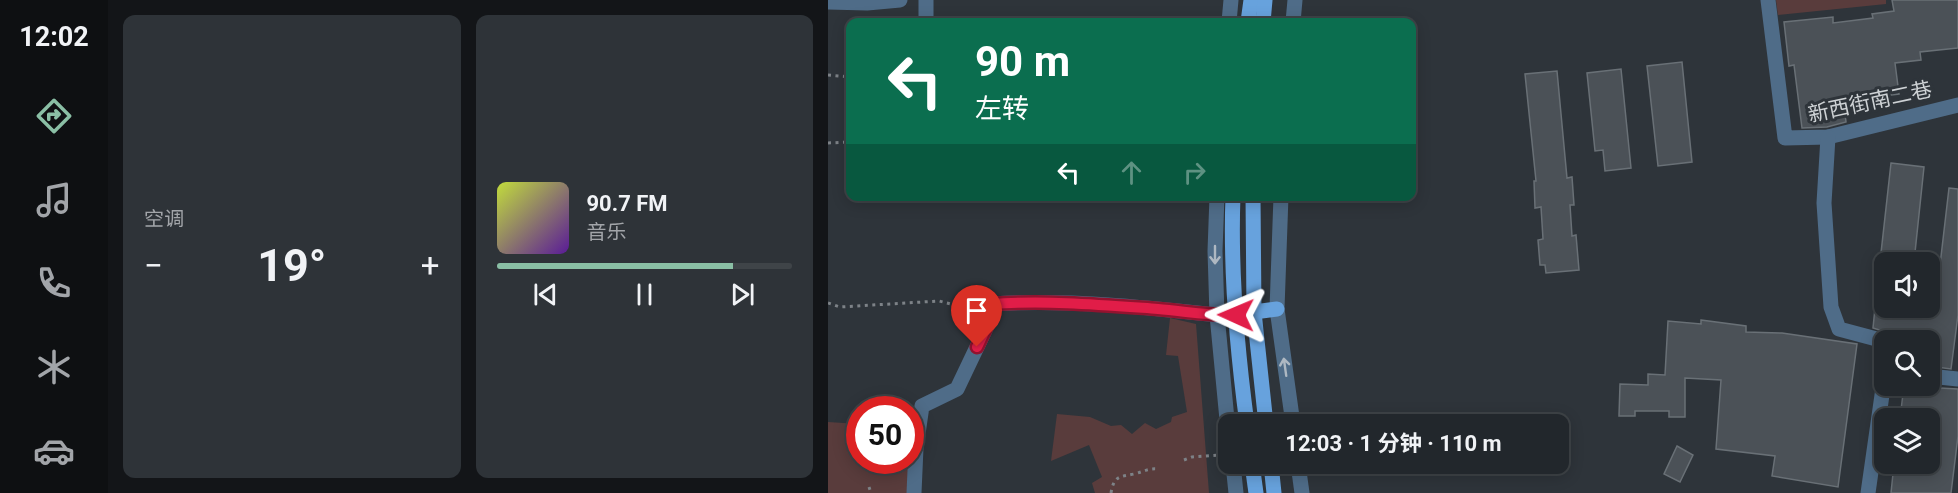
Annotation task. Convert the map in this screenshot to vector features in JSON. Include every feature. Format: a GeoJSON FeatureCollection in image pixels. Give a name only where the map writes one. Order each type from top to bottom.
{"type":"FeatureCollection","features":[{"type":"Feature","properties":{"kind":"main road"},"geometry":{"type":"LineString","coordinates":[[1249,18],[1251,0]]}},
{"type":"Feature","properties":{"kind":"main road"},"geometry":{"type":"LineString","coordinates":[[1263,18],[1265,0]]}},
{"type":"Feature","properties":{"kind":"main road"},"geometry":{"type":"LineString","coordinates":[[1233,201],[1238,356],[1246,414]]}},
{"type":"Feature","properties":{"kind":"main road"},"geometry":{"type":"LineString","coordinates":[[1253,201],[1254,312],[1265,414]]}},
{"type":"Feature","properties":{"kind":"main road"},"geometry":{"type":"LineString","coordinates":[[1254,312],[1277,309]]}},
{"type":"Feature","properties":{"kind":"main road"},"geometry":{"type":"LineString","coordinates":[[1217,315],[1236,315]]}},
{"type":"Feature","properties":{"kind":"main road"},"geometry":{"type":"LineString","coordinates":[[1253,474],[1256,493]]}},
{"type":"Feature","properties":{"kind":"main road"},"geometry":{"type":"LineString","coordinates":[[1272,474],[1274,493]]}},
{"type":"Feature","properties":{"kind":"street"},"geometry":{"type":"LineString","coordinates":[[828,2],[867,3],[900,0]]}},
{"type":"Feature","properties":{"kind":"street"},"geometry":{"type":"LineString","coordinates":[[926,0],[926,18]]}},
{"type":"Feature","properties":{"kind":"street"},"geometry":{"type":"LineString","coordinates":[[1229,18],[1231,0]]}},
{"type":"Feature","properties":{"kind":"street"},"geometry":{"type":"LineString","coordinates":[[1293,18],[1295,0]]}},
{"type":"Feature","properties":{"kind":"street","name":"新西街南二巷"},"geometry":{"type":"LineString","coordinates":[[1768,0],[1785,138],[1828,137],[1958,105]]}},
{"type":"Feature","properties":{"kind":"street"},"geometry":{"type":"LineString","coordinates":[[1828,137],[1824,203],[1831,307],[1839,329],[1874,338]]}},
{"type":"Feature","properties":{"kind":"street"},"geometry":{"type":"LineString","coordinates":[[1217,201],[1215,251],[1217,315],[1226,414]]}},
{"type":"Feature","properties":{"kind":"street"},"geometry":{"type":"LineString","coordinates":[[1281,201],[1277,309],[1292,414]]}},
{"type":"Feature","properties":{"kind":"street"},"geometry":{"type":"LineString","coordinates":[[914,493],[915,448],[922,405],[957,389],[987,326],[992,304],[1024,302],[1159,309],[1217,315]]}},
{"type":"Feature","properties":{"kind":"street"},"geometry":{"type":"LineString","coordinates":[[1940,377],[1958,379]]}},
{"type":"Feature","properties":{"kind":"street"},"geometry":{"type":"LineString","coordinates":[[1868,493],[1882,396]]}},
{"type":"Feature","properties":{"kind":"street"},"geometry":{"type":"LineString","coordinates":[[1234,474],[1236,493]]}},
{"type":"Feature","properties":{"kind":"street"},"geometry":{"type":"LineString","coordinates":[[1299,474],[1302,493]]}},
{"type":"Feature","properties":{"kind":"path"},"geometry":{"type":"LineString","coordinates":[[828,75],[846,77]]}},
{"type":"Feature","properties":{"kind":"path"},"geometry":{"type":"LineString","coordinates":[[828,143],[846,142]]}},
{"type":"Feature","properties":{"kind":"path"},"geometry":{"type":"LineString","coordinates":[[828,303],[840,307],[939,301],[955,305],[990,301],[992,304]]}},
{"type":"Feature","properties":{"kind":"path"},"geometry":{"type":"LineString","coordinates":[[1184,460],[1192,456],[1218,455]]}},
{"type":"Feature","properties":{"kind":"path"},"geometry":{"type":"LineString","coordinates":[[1111,493],[1114,481],[1119,476],[1136,474],[1146,468],[1158,469]]}},
{"type":"Feature","properties":{"kind":"path"},"geometry":{"type":"LineString","coordinates":[[869,487],[871,493]]}},
{"type":"Feature","properties":{"kind":"shaded area"},"geometry":{"type":"Polygon","coordinates":[[[1776,0],[1886,0],[1886,4],[1778,15],[1776,0]]]}},
{"type":"Feature","properties":{"kind":"shaded area"},"geometry":{"type":"Polygon","coordinates":[[[1170,318],[1196,324],[1209,493],[1095,493],[1092,483],[1102,477],[1089,445],[1051,461],[1057,414],[1090,417],[1111,426],[1121,425],[1132,434],[1145,423],[1156,429],[1171,422],[1172,417],[1187,412],[1178,356],[1166,355],[1170,318]]]}},
{"type":"Feature","properties":{"kind":"shaded area"},"geometry":{"type":"Polygon","coordinates":[[[828,422],[846,423],[846,474],[910,474],[909,493],[828,493],[828,422]]]}},
{"type":"Feature","properties":{"kind":"building"},"geometry":{"type":"Polygon","coordinates":[[[1892,0],[1958,0],[1958,48],[1920,52],[1921,60],[1895,63],[1899,94],[1873,97],[1873,101],[1844,104],[1846,122],[1827,127],[1802,128],[1794,65],[1789,66],[1784,22],[1833,17],[1833,23],[1873,18],[1872,14],[1894,11],[1892,0]]]}},
{"type":"Feature","properties":{"kind":"building"},"geometry":{"type":"Polygon","coordinates":[[[1682,62],[1692,162],[1658,166],[1647,66],[1682,62]]]}},
{"type":"Feature","properties":{"kind":"building"},"geometry":{"type":"Polygon","coordinates":[[[1621,69],[1631,168],[1605,171],[1603,150],[1595,151],[1587,73],[1621,69]]]}},
{"type":"Feature","properties":{"kind":"building"},"geometry":{"type":"Polygon","coordinates":[[[1557,71],[1567,178],[1572,177],[1574,205],[1570,205],[1572,236],[1576,235],[1579,270],[1546,273],[1545,265],[1540,265],[1538,240],[1543,239],[1541,207],[1535,208],[1534,181],[1536,181],[1525,74],[1557,71]]]}},
{"type":"Feature","properties":{"kind":"building"},"geometry":{"type":"Polygon","coordinates":[[[1891,163],[1924,167],[1915,252],[1881,252],[1891,163]]]}},
{"type":"Feature","properties":{"kind":"building"},"geometry":{"type":"Polygon","coordinates":[[[1949,188],[1958,189],[1958,315],[1951,369],[1940,368],[1940,330],[1879,330],[1873,328],[1874,318],[1940,318],[1940,265],[1949,188]]]}},
{"type":"Feature","properties":{"kind":"building"},"geometry":{"type":"Polygon","coordinates":[[[1701,320],[1746,326],[1746,332],[1782,333],[1857,344],[1838,487],[1772,476],[1775,456],[1716,449],[1721,380],[1685,378],[1685,417],[1669,417],[1669,411],[1635,411],[1635,416],[1619,416],[1620,384],[1648,385],[1648,374],[1665,375],[1668,321],[1701,324],[1701,320]]]}},
{"type":"Feature","properties":{"kind":"building"},"geometry":{"type":"Polygon","coordinates":[[[1940,388],[1958,389],[1958,436],[1951,493],[1891,493],[1893,474],[1940,474],[1940,408],[1901,408],[1903,396],[1940,396],[1940,388]]]}},
{"type":"Feature","properties":{"kind":"building"},"geometry":{"type":"Polygon","coordinates":[[[1677,446],[1693,455],[1680,482],[1664,474],[1677,446]]]}},
{"type":"Feature","properties":{"kind":"route"},"geometry":{"type":"LineString","coordinates":[[977,347],[987,326],[992,304],[1024,302],[1236,315]]}}]}
